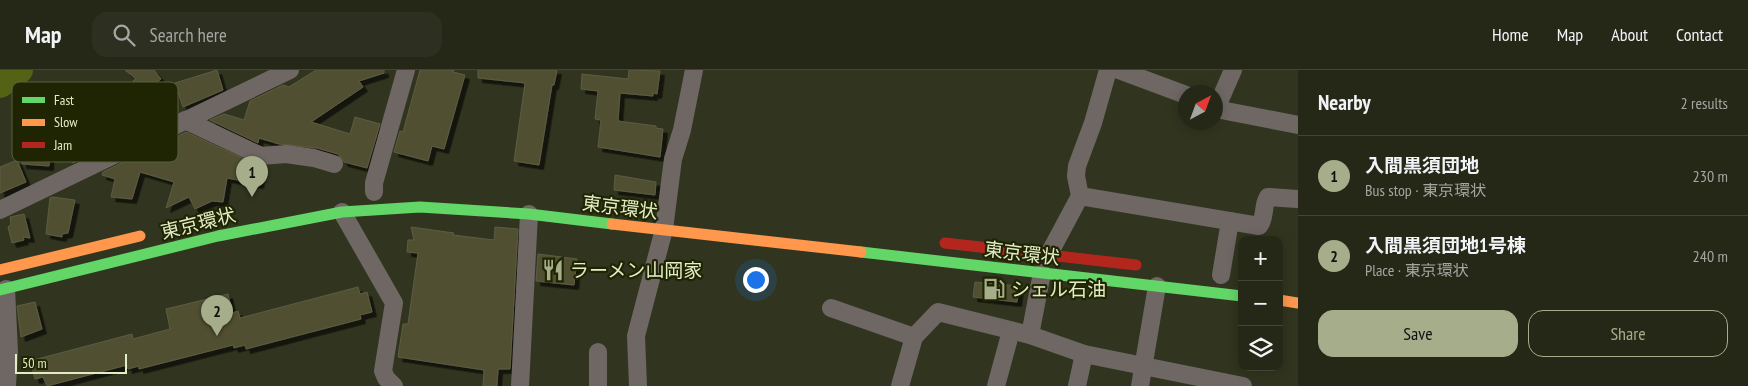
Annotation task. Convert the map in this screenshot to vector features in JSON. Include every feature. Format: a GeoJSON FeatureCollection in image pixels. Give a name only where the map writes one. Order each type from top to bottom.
{"type":"FeatureCollection","features":[{"type":"Feature","properties":{"kind":"highway","name":"東京環状"},"geometry":{"type":"LineString","coordinates":[[3,289],[218,236],[342,212],[420,207],[529,214],[666,217],[1042,273],[1238,296]]}},
{"type":"Feature","properties":{"kind":"highway","name":"東京環状"},"geometry":{"type":"LineString","coordinates":[[0,270],[149,234]]}},
{"type":"Feature","properties":{"kind":"highway","name":"東京環状"},"geometry":{"type":"LineString","coordinates":[[934,242],[1151,267]]}},
{"type":"Feature","properties":{"kind":"highway"},"geometry":{"type":"LineString","coordinates":[[1283,301],[1298,303]]}},
{"type":"Feature","properties":{"kind":"street"},"geometry":{"type":"LineString","coordinates":[[178,123],[290,70]]}},
{"type":"Feature","properties":{"kind":"street"},"geometry":{"type":"LineString","coordinates":[[372,192],[406,70]]}},
{"type":"Feature","properties":{"kind":"street"},"geometry":{"type":"LineString","coordinates":[[638,386],[636,336],[666,217],[673,159],[682,130],[694,70]]}},
{"type":"Feature","properties":{"kind":"street"},"geometry":{"type":"LineString","coordinates":[[1049,254],[1080,196],[1076,176],[1077,166],[1093,123],[1108,70]]}},
{"type":"Feature","properties":{"kind":"street"},"geometry":{"type":"LineString","coordinates":[[1119,70],[1178,92]]}},
{"type":"Feature","properties":{"kind":"street"},"geometry":{"type":"LineString","coordinates":[[1223,93],[1233,70]]}},
{"type":"Feature","properties":{"kind":"street"},"geometry":{"type":"LineString","coordinates":[[1223,110],[1298,125]]}},
{"type":"Feature","properties":{"kind":"street"},"geometry":{"type":"LineString","coordinates":[[185,120],[261,156],[286,154],[314,158],[334,164]]}},
{"type":"Feature","properties":{"kind":"street"},"geometry":{"type":"LineString","coordinates":[[0,210],[99,162]]}},
{"type":"Feature","properties":{"kind":"street"},"geometry":{"type":"LineString","coordinates":[[1080,196],[1259,226],[1263,222],[1265,202],[1268,197],[1298,199]]}},
{"type":"Feature","properties":{"kind":"street"},"geometry":{"type":"LineString","coordinates":[[342,212],[394,303],[383,372],[394,386]]}},
{"type":"Feature","properties":{"kind":"street"},"geometry":{"type":"LineString","coordinates":[[520,386],[529,214]]}},
{"type":"Feature","properties":{"kind":"street"},"geometry":{"type":"LineString","coordinates":[[1223,275],[1230,222]]}},
{"type":"Feature","properties":{"kind":"street"},"geometry":{"type":"LineString","coordinates":[[1030,335],[1042,273]]}},
{"type":"Feature","properties":{"kind":"street"},"geometry":{"type":"LineString","coordinates":[[1140,386],[1157,286]]}},
{"type":"Feature","properties":{"kind":"street"},"geometry":{"type":"LineString","coordinates":[[3,289],[9,352],[7,386]]}},
{"type":"Feature","properties":{"kind":"street"},"geometry":{"type":"LineString","coordinates":[[831,308],[914,337]]}},
{"type":"Feature","properties":{"kind":"street"},"geometry":{"type":"LineString","coordinates":[[900,386],[914,337],[938,312],[1030,335],[1084,354],[1143,366],[1210,383],[1242,386]]}},
{"type":"Feature","properties":{"kind":"street"},"geometry":{"type":"LineString","coordinates":[[996,386],[1011,331]]}},
{"type":"Feature","properties":{"kind":"street"},"geometry":{"type":"LineString","coordinates":[[598,352],[598,386]]}},
{"type":"Feature","properties":{"kind":"street"},"geometry":{"type":"LineString","coordinates":[[1077,386],[1084,354]]}},
{"type":"Feature","properties":{"kind":"building"},"geometry":{"type":"Polygon","coordinates":[[[125,70],[154,70],[161,79],[158,82],[134,82],[136,79],[125,70]]]}},
{"type":"Feature","properties":{"kind":"building"},"geometry":{"type":"Polygon","coordinates":[[[217,70],[223,90],[183,107],[178,92],[178,82],[217,70]]]}},
{"type":"Feature","properties":{"kind":"building"},"geometry":{"type":"Polygon","coordinates":[[[316,70],[384,70],[384,73],[359,81],[363,87],[311,122],[350,134],[355,117],[380,124],[367,168],[344,162],[338,154],[317,148],[279,144],[259,138],[258,143],[210,120],[224,114],[244,120],[250,101],[283,85],[289,87],[316,70]]]}},
{"type":"Feature","properties":{"kind":"building"},"geometry":{"type":"Polygon","coordinates":[[[420,70],[454,70],[453,72],[465,75],[444,149],[432,146],[428,161],[394,152],[400,131],[403,132],[420,70]]]}},
{"type":"Feature","properties":{"kind":"building"},"geometry":{"type":"Polygon","coordinates":[[[478,70],[557,70],[554,85],[552,85],[539,165],[514,161],[525,83],[478,78],[478,70]]]}},
{"type":"Feature","properties":{"kind":"building"},"geometry":{"type":"Polygon","coordinates":[[[629,70],[660,71],[657,94],[653,93],[653,96],[620,93],[618,121],[656,126],[656,128],[663,129],[660,157],[598,147],[601,120],[595,119],[598,91],[581,89],[582,74],[628,79],[629,70]]]}},
{"type":"Feature","properties":{"kind":"building"},"geometry":{"type":"Polygon","coordinates":[[[186,132],[262,167],[259,184],[227,178],[223,202],[212,201],[195,209],[189,197],[166,208],[174,182],[140,172],[132,199],[111,197],[115,179],[102,175],[103,172],[124,162],[178,162],[178,138],[186,132]]]}},
{"type":"Feature","properties":{"kind":"building"},"geometry":{"type":"Polygon","coordinates":[[[12,162],[18,162],[26,182],[0,193],[0,167],[12,162]]]}},
{"type":"Feature","properties":{"kind":"building"},"geometry":{"type":"Polygon","coordinates":[[[22,162],[49,162],[49,166],[22,164],[22,162]]]}},
{"type":"Feature","properties":{"kind":"building"},"geometry":{"type":"Polygon","coordinates":[[[615,175],[656,182],[655,195],[614,190],[615,175]]]}},
{"type":"Feature","properties":{"kind":"building"},"geometry":{"type":"Polygon","coordinates":[[[50,198],[75,200],[68,233],[62,234],[62,237],[46,234],[50,198]]]}},
{"type":"Feature","properties":{"kind":"building"},"geometry":{"type":"Polygon","coordinates":[[[24,214],[30,238],[23,237],[24,240],[12,243],[8,227],[11,224],[10,217],[24,214]]]}},
{"type":"Feature","properties":{"kind":"building"},"geometry":{"type":"Polygon","coordinates":[[[411,227],[494,240],[495,227],[518,229],[510,369],[498,369],[497,386],[483,386],[484,370],[398,357],[403,324],[408,324],[418,253],[407,252],[408,240],[414,240],[411,227]]]}},
{"type":"Feature","properties":{"kind":"building","name":"ラーメン山岡家"},"geometry":{"type":"Polygon","coordinates":[[[538,254],[577,259],[574,285],[536,281],[538,254]]]}},
{"type":"Feature","properties":{"kind":"building"},"geometry":{"type":"Polygon","coordinates":[[[975,282],[1019,286],[1017,302],[973,297],[975,282]]]}},
{"type":"Feature","properties":{"kind":"building"},"geometry":{"type":"Polygon","coordinates":[[[358,287],[360,294],[367,292],[372,312],[360,315],[361,319],[246,349],[245,345],[234,348],[233,345],[139,369],[139,366],[128,369],[127,365],[47,386],[43,377],[35,379],[30,361],[132,334],[133,339],[170,329],[166,309],[228,294],[232,313],[238,311],[240,318],[358,287]]]}},
{"type":"Feature","properties":{"kind":"building"},"geometry":{"type":"Polygon","coordinates":[[[35,302],[42,329],[21,337],[17,306],[35,302]]]}},
{"type":"Feature","properties":{"kind":"waterway"},"geometry":{"type":"LineString","coordinates":[[0,84],[19,70]]}},
{"type":"Feature","properties":{"kind":"traffic: fast"},"geometry":{"type":"LineString","coordinates":[[0,290],[218,236],[342,212],[420,207],[529,214],[612,224]]}},
{"type":"Feature","properties":{"kind":"traffic: fast"},"geometry":{"type":"LineString","coordinates":[[861,252],[1238,296]]}},
{"type":"Feature","properties":{"kind":"traffic: slow"},"geometry":{"type":"LineString","coordinates":[[612,224],[861,252]]}},
{"type":"Feature","properties":{"kind":"traffic: slow"},"geometry":{"type":"LineString","coordinates":[[0,270],[140,236]]}},
{"type":"Feature","properties":{"kind":"traffic: slow"},"geometry":{"type":"LineString","coordinates":[[1283,301],[1298,303]]}},
{"type":"Feature","properties":{"kind":"traffic: jam"},"geometry":{"type":"LineString","coordinates":[[945,243],[1136,265]]}},
{"type":"Feature","properties":{"kind":"place","name":"入間黒須団地"},"geometry":{"type":"Point","coordinates":[252,197]}},
{"type":"Feature","properties":{"kind":"place","name":"ラーメン山岡家"},"geometry":{"type":"Point","coordinates":[553,270]}},
{"type":"Feature","properties":{"kind":"place","name":"シェル石油"},"geometry":{"type":"Point","coordinates":[994,289]}},
{"type":"Feature","properties":{"kind":"place","name":"入間黒須団地1号棟"},"geometry":{"type":"Point","coordinates":[217,336]}}]}
